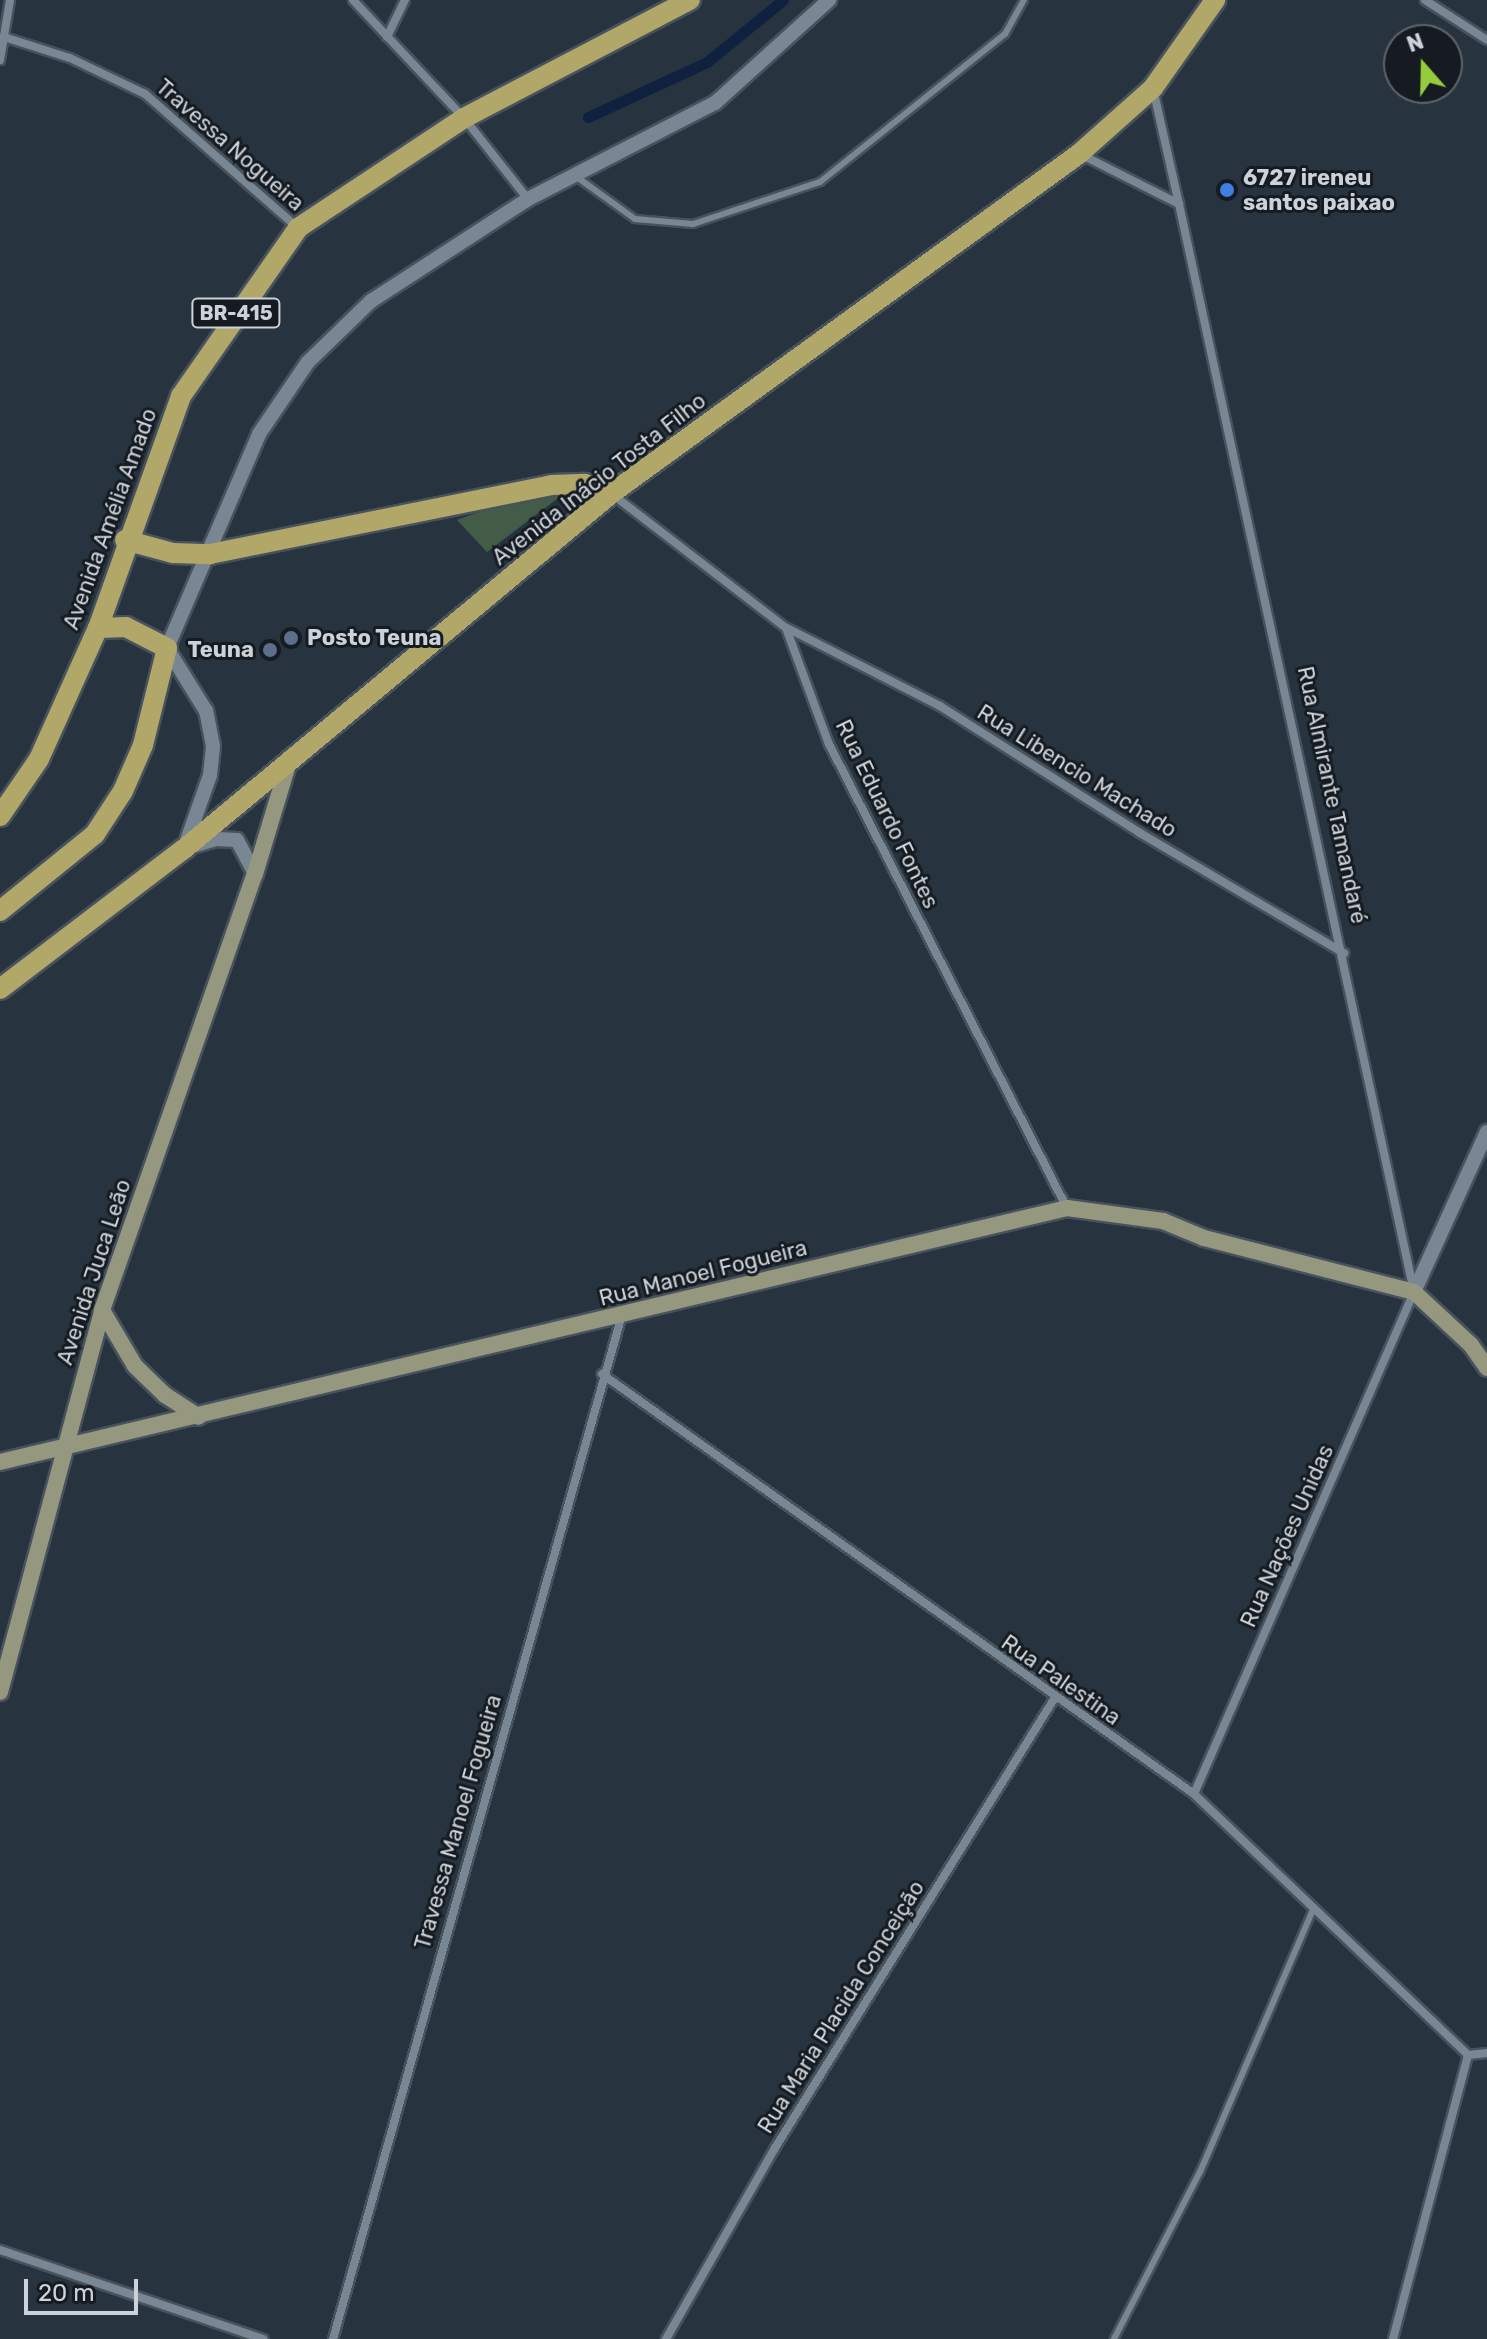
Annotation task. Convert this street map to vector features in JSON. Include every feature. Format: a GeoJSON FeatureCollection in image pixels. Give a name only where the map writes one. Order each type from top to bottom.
{"type":"FeatureCollection","features":[{"type":"Feature","properties":{"kind":"main road","name":"Avenida Amélia Amado"},"geometry":{"type":"LineString","coordinates":[[0,816],[39,759],[98,628],[125,540],[181,396],[298,228],[464,118],[690,0]]}},
{"type":"Feature","properties":{"kind":"main road","name":"Avenida Inácio Tosta Filho"},"geometry":{"type":"LineString","coordinates":[[0,989],[184,849],[612,493],[1079,154],[1153,88],[1215,0]]}},
{"type":"Feature","properties":{"kind":"main road"},"geometry":{"type":"LineString","coordinates":[[125,540],[173,553],[210,554],[552,485],[585,484],[612,493]]}},
{"type":"Feature","properties":{"kind":"main road"},"geometry":{"type":"LineString","coordinates":[[0,911],[95,834],[123,791],[143,745],[167,648],[126,627],[98,628]]}},
{"type":"Feature","properties":{"kind":"main road","name":"Avenida Juca Leão"},"geometry":{"type":"LineString","coordinates":[[0,1692],[63,1446],[102,1310],[255,874],[291,757]]}},
{"type":"Feature","properties":{"kind":"main road","name":"Rua Manoel Fogueira"},"geometry":{"type":"LineString","coordinates":[[0,1462],[1067,1208],[1163,1221],[1204,1238],[1414,1292]]}},
{"type":"Feature","properties":{"kind":"main road"},"geometry":{"type":"LineString","coordinates":[[1414,1292],[1471,1345],[1487,1368]]}},
{"type":"Feature","properties":{"kind":"main road"},"geometry":{"type":"LineString","coordinates":[[102,1310],[135,1366],[199,1417]]}},
{"type":"Feature","properties":{"kind":"street"},"geometry":{"type":"LineString","coordinates":[[0,60],[10,0]]}},
{"type":"Feature","properties":{"kind":"street"},"geometry":{"type":"LineString","coordinates":[[353,0],[464,118],[528,199]]}},
{"type":"Feature","properties":{"kind":"street"},"geometry":{"type":"LineString","coordinates":[[387,37],[405,0]]}},
{"type":"Feature","properties":{"kind":"street"},"geometry":{"type":"LineString","coordinates":[[184,849],[210,775],[213,746],[206,711],[167,648],[259,434],[308,362],[371,301],[528,199],[715,103],[829,0]]}},
{"type":"Feature","properties":{"kind":"street"},"geometry":{"type":"LineString","coordinates":[[1425,0],[1487,40]]}},
{"type":"Feature","properties":{"kind":"street","name":"Travessa Nogueira"},"geometry":{"type":"LineString","coordinates":[[4,37],[70,58],[145,94],[298,228]]}},
{"type":"Feature","properties":{"kind":"street","name":"Rua Almirante Tamandaré"},"geometry":{"type":"LineString","coordinates":[[1153,88],[1344,953],[1414,1292]]}},
{"type":"Feature","properties":{"kind":"street"},"geometry":{"type":"LineString","coordinates":[[1079,154],[1179,204]]}},
{"type":"Feature","properties":{"kind":"street"},"geometry":{"type":"LineString","coordinates":[[612,493],[786,628]]}},
{"type":"Feature","properties":{"kind":"street","name":"Rua Libencio Machado"},"geometry":{"type":"LineString","coordinates":[[786,628],[940,706],[1140,833],[1344,953]]}},
{"type":"Feature","properties":{"kind":"street","name":"Rua Eduardo Fontes"},"geometry":{"type":"LineString","coordinates":[[786,628],[829,744],[1067,1208]]}},
{"type":"Feature","properties":{"kind":"street"},"geometry":{"type":"LineString","coordinates":[[184,849],[216,839],[237,840],[255,874]]}},
{"type":"Feature","properties":{"kind":"street"},"geometry":{"type":"LineString","coordinates":[[1414,1292],[1487,1132]]}},
{"type":"Feature","properties":{"kind":"street","name":"Rua Nações Unidas"},"geometry":{"type":"LineString","coordinates":[[1194,1794],[1414,1292]]}},
{"type":"Feature","properties":{"kind":"street","name":"Travessa Manoel Fogueira"},"geometry":{"type":"LineString","coordinates":[[333,2339],[602,1374],[622,1315]]}},
{"type":"Feature","properties":{"kind":"street","name":"Rua Palestina"},"geometry":{"type":"LineString","coordinates":[[602,1374],[1054,1699],[1194,1794],[1468,2055]]}},
{"type":"Feature","properties":{"kind":"street","name":"Rua Maria Placida Conceição"},"geometry":{"type":"LineString","coordinates":[[666,2339],[775,2148],[1054,1699]]}},
{"type":"Feature","properties":{"kind":"street"},"geometry":{"type":"LineString","coordinates":[[1393,2339],[1468,2055],[1487,2053]]}},
{"type":"Feature","properties":{"kind":"street"},"geometry":{"type":"LineString","coordinates":[[0,2250],[263,2339]]}},
{"type":"Feature","properties":{"kind":"lane"},"geometry":{"type":"LineString","coordinates":[[574,175],[635,219],[693,224],[820,182],[1005,34],[1024,0]]}},
{"type":"Feature","properties":{"kind":"lane"},"geometry":{"type":"LineString","coordinates":[[1114,2339],[1200,2172],[1313,1909]]}},
{"type":"Feature","properties":{"kind":"green space"},"geometry":{"type":"Polygon","coordinates":[[[566,492],[487,552],[457,520],[523,496],[566,492]]]}},
{"type":"Feature","properties":{"kind":"waterway"},"geometry":{"type":"LineString","coordinates":[[588,117],[707,62],[783,0]]}},
{"type":"Feature","properties":{"kind":"place","name":"6727 ireneu santos paixao"},"geometry":{"type":"Point","coordinates":[1227,190]}},
{"type":"Feature","properties":{"kind":"place","name":"Posto Teuna"},"geometry":{"type":"Point","coordinates":[291,638]}},
{"type":"Feature","properties":{"kind":"place","name":"Teuna"},"geometry":{"type":"Point","coordinates":[270,650]}}]}
